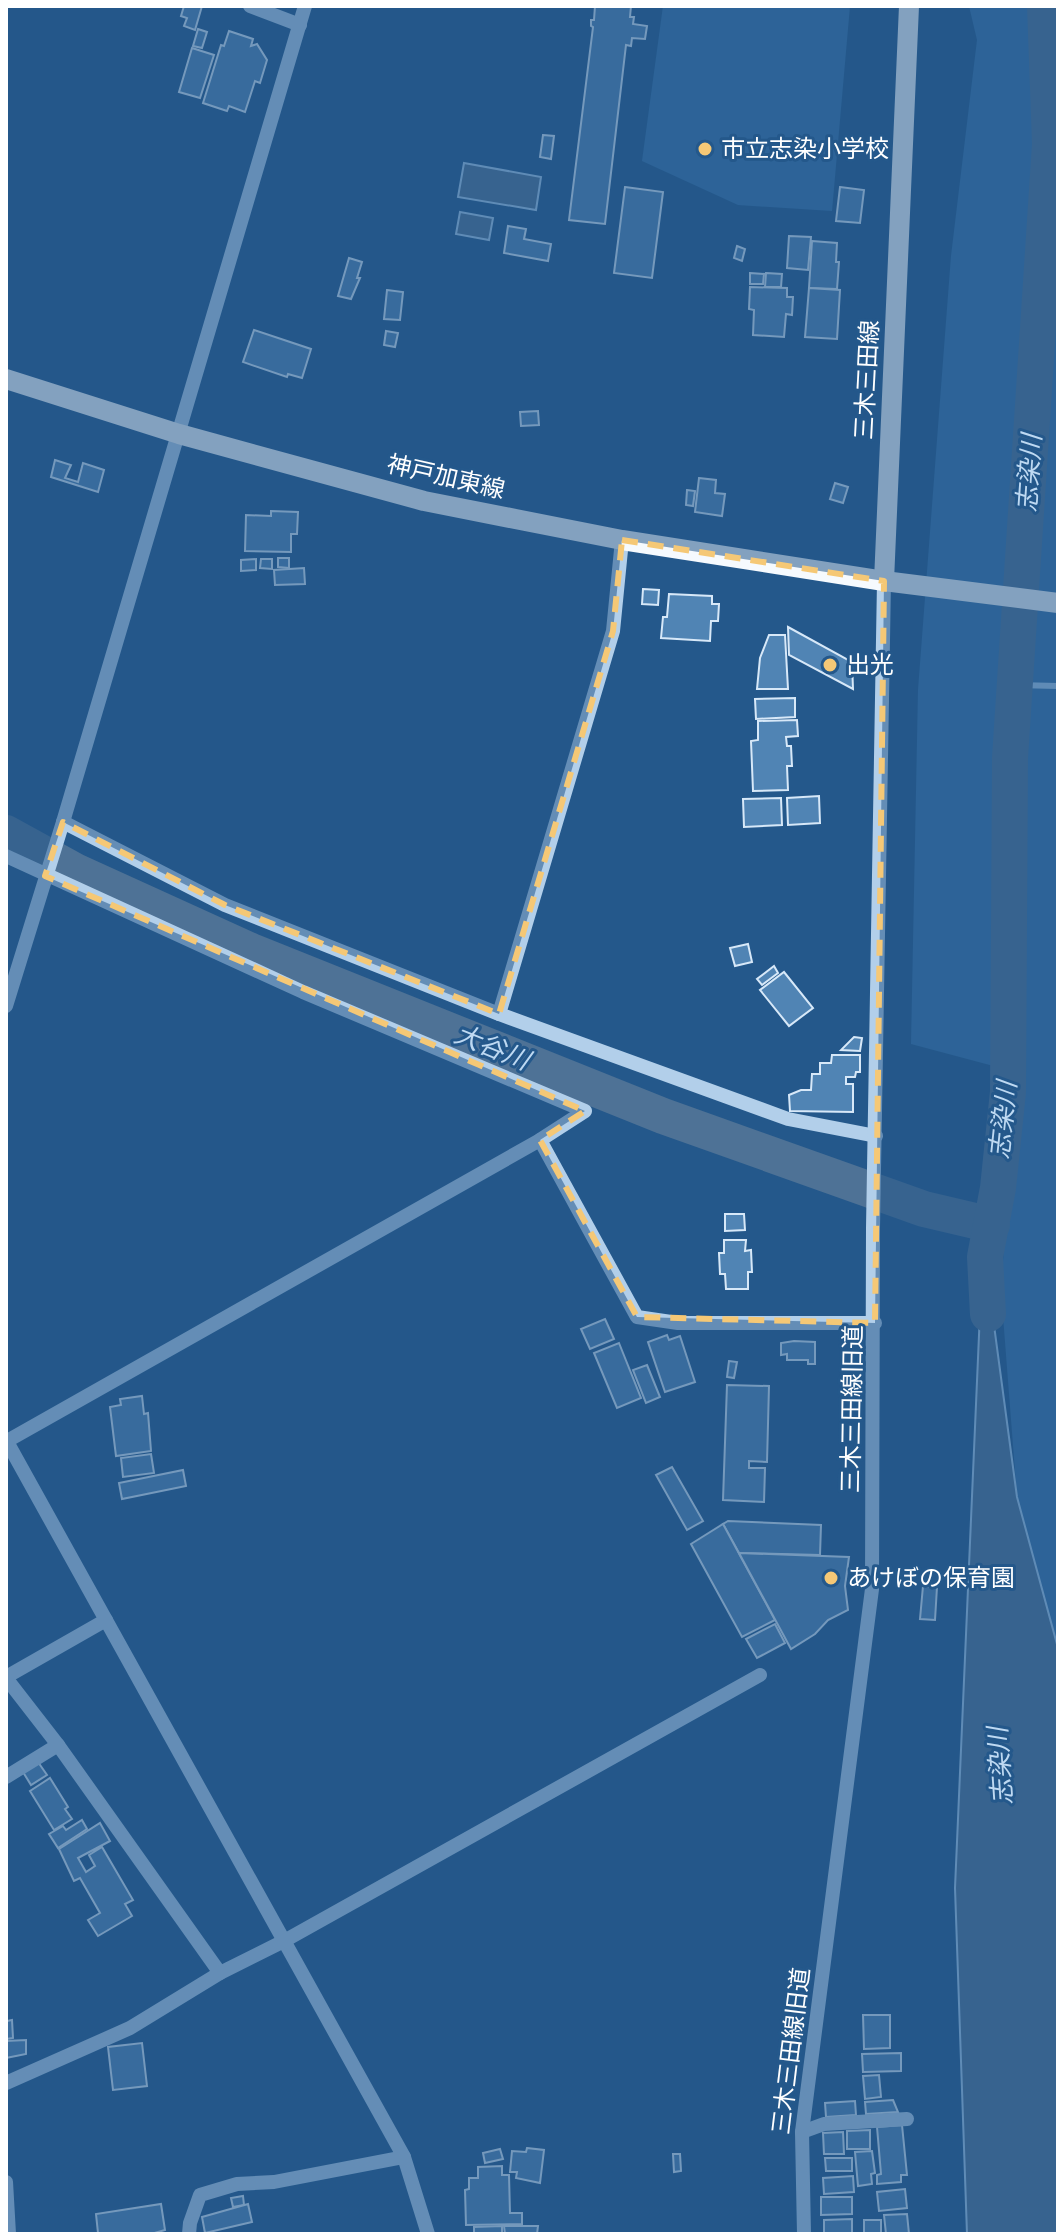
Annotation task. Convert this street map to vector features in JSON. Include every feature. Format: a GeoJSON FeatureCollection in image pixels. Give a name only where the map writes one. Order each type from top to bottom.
{"type":"FeatureCollection","features":[{"type":"Feature","properties":{"kind":"main road","name":"三木三田線"},"geometry":{"type":"LineString","coordinates":[[884,581],[909,6]]}},
{"type":"Feature","properties":{"kind":"main road","name":"神戸加東線"},"geometry":{"type":"LineString","coordinates":[[6,379],[179,434],[424,501],[622,540],[884,581]]}},
{"type":"Feature","properties":{"kind":"main road"},"geometry":{"type":"LineString","coordinates":[[884,581],[1058,603]]}},
{"type":"Feature","properties":{"kind":"street"},"geometry":{"type":"LineString","coordinates":[[250,6],[300,25]]}},
{"type":"Feature","properties":{"kind":"street"},"geometry":{"type":"LineString","coordinates":[[6,1006],[305,6]]}},
{"type":"Feature","properties":{"kind":"street"},"geometry":{"type":"LineString","coordinates":[[499,1014],[613,631],[622,540]]}},
{"type":"Feature","properties":{"kind":"street","name":"三木三田線旧道"},"geometry":{"type":"LineString","coordinates":[[804,2234],[802,2132],[872,1589],[873,1228],[884,581]]}},
{"type":"Feature","properties":{"kind":"street"},"geometry":{"type":"LineString","coordinates":[[63,822],[225,905],[499,1014],[788,1119],[876,1136]]}},
{"type":"Feature","properties":{"kind":"street"},"geometry":{"type":"LineString","coordinates":[[6,856],[303,992],[585,1111],[540,1140],[6,1441],[404,2157],[428,2234]]}},
{"type":"Feature","properties":{"kind":"street"},"geometry":{"type":"LineString","coordinates":[[540,1140],[637,1317],[678,1323],[875,1323]]}},
{"type":"Feature","properties":{"kind":"street"},"geometry":{"type":"LineString","coordinates":[[106,1620],[6,1677],[220,1973]]}},
{"type":"Feature","properties":{"kind":"street"},"geometry":{"type":"LineString","coordinates":[[6,2083],[130,2028],[220,1973],[284,1941],[760,1675]]}},
{"type":"Feature","properties":{"kind":"street"},"geometry":{"type":"LineString","coordinates":[[6,1777],[58,1745]]}},
{"type":"Feature","properties":{"kind":"street"},"geometry":{"type":"LineString","coordinates":[[802,2132],[824,2124],[907,2119]]}},
{"type":"Feature","properties":{"kind":"street"},"geometry":{"type":"LineString","coordinates":[[189,2234],[200,2195],[237,2184],[274,2182],[404,2157]]}},
{"type":"Feature","properties":{"kind":"street"},"geometry":{"type":"LineString","coordinates":[[6,2182],[9,2234]]}},
{"type":"Feature","properties":{"kind":"highlighted area"},"geometry":{"type":"Polygon","coordinates":[[[622,540],[884,581],[875,1323],[637,1317],[540,1140],[585,1111],[45,876],[63,822],[225,905],[499,1014],[613,631],[622,540]]]}},
{"type":"Feature","properties":{"kind":"shaded area"},"geometry":{"type":"Polygon","coordinates":[[[663,6],[850,6],[832,211],[738,205],[642,161],[663,6]]]}},
{"type":"Feature","properties":{"kind":"shaded area"},"geometry":{"type":"Polygon","coordinates":[[[969,6],[1058,6],[1058,1648],[1017,1497],[1001,1290],[1016,1072],[911,1044],[918,690],[951,256],[977,40],[969,6]]]}},
{"type":"Feature","properties":{"kind":"water"},"geometry":{"type":"Polygon","coordinates":[[[464,163],[541,177],[536,210],[458,197],[464,163]]]}},
{"type":"Feature","properties":{"kind":"water"},"geometry":{"type":"Polygon","coordinates":[[[460,212],[493,218],[489,240],[456,234],[460,212]]]}},
{"type":"Feature","properties":{"kind":"water"},"geometry":{"type":"Polygon","coordinates":[[[983,1243],[1017,1497],[1058,1648],[1058,2234],[967,2234],[955,1888],[983,1243]]]}},
{"type":"Feature","properties":{"kind":"building"},"geometry":{"type":"Polygon","coordinates":[[[184,6],[202,6],[195,30],[184,26],[187,18],[181,16],[184,6]]]}},
{"type":"Feature","properties":{"kind":"building"},"geometry":{"type":"Polygon","coordinates":[[[595,6],[631,6],[633,24],[647,26],[645,39],[632,38],[631,46],[626,45],[605,224],[569,220],[595,6]]]}},
{"type":"Feature","properties":{"kind":"building"},"geometry":{"type":"Polygon","coordinates":[[[198,29],[207,32],[202,48],[193,46],[198,29]]]}},
{"type":"Feature","properties":{"kind":"building"},"geometry":{"type":"Polygon","coordinates":[[[229,31],[253,39],[251,46],[257,44],[267,60],[260,83],[255,81],[245,112],[229,106],[227,111],[203,103],[221,45],[224,46],[229,31]]]}},
{"type":"Feature","properties":{"kind":"building"},"geometry":{"type":"Polygon","coordinates":[[[192,48],[214,55],[200,98],[179,92],[192,48]]]}},
{"type":"Feature","properties":{"kind":"building"},"geometry":{"type":"Polygon","coordinates":[[[543,135],[554,136],[551,159],[540,157],[543,135]]]}},
{"type":"Feature","properties":{"kind":"building"},"geometry":{"type":"Polygon","coordinates":[[[625,187],[663,192],[652,278],[614,273],[625,187]]]}},
{"type":"Feature","properties":{"kind":"building"},"geometry":{"type":"Polygon","coordinates":[[[840,187],[864,190],[860,223],[836,221],[840,187]]]}},
{"type":"Feature","properties":{"kind":"building"},"geometry":{"type":"Polygon","coordinates":[[[508,226],[526,229],[524,239],[551,244],[548,261],[504,253],[508,226]]]}},
{"type":"Feature","properties":{"kind":"building"},"geometry":{"type":"Polygon","coordinates":[[[789,236],[811,237],[808,270],[787,268],[789,236]]]}},
{"type":"Feature","properties":{"kind":"building"},"geometry":{"type":"Polygon","coordinates":[[[812,241],[837,243],[837,289],[809,288],[812,241]]]}},
{"type":"Feature","properties":{"kind":"building"},"geometry":{"type":"Polygon","coordinates":[[[737,246],[745,249],[742,261],[734,258],[737,246]]]}},
{"type":"Feature","properties":{"kind":"building"},"geometry":{"type":"Polygon","coordinates":[[[349,258],[362,262],[357,278],[360,278],[351,299],[338,296],[349,258]]]}},
{"type":"Feature","properties":{"kind":"building"},"geometry":{"type":"Polygon","coordinates":[[[750,273],[764,274],[763,284],[750,284],[750,273]]]}},
{"type":"Feature","properties":{"kind":"building"},"geometry":{"type":"Polygon","coordinates":[[[766,273],[782,274],[781,287],[765,287],[766,273]]]}},
{"type":"Feature","properties":{"kind":"building"},"geometry":{"type":"Polygon","coordinates":[[[750,287],[787,288],[787,297],[793,297],[792,315],[786,314],[784,337],[753,335],[754,310],[749,309],[750,287]]]}},
{"type":"Feature","properties":{"kind":"building"},"geometry":{"type":"Polygon","coordinates":[[[809,288],[840,290],[837,339],[805,337],[809,288]]]}},
{"type":"Feature","properties":{"kind":"building"},"geometry":{"type":"Polygon","coordinates":[[[387,290],[403,292],[400,320],[384,319],[387,290]]]}},
{"type":"Feature","properties":{"kind":"building"},"geometry":{"type":"Polygon","coordinates":[[[254,330],[311,349],[302,378],[288,374],[287,377],[243,362],[254,330]]]}},
{"type":"Feature","properties":{"kind":"building"},"geometry":{"type":"Polygon","coordinates":[[[386,331],[398,333],[395,347],[384,345],[386,331]]]}},
{"type":"Feature","properties":{"kind":"building"},"geometry":{"type":"Polygon","coordinates":[[[538,411],[539,425],[521,426],[520,412],[538,411]]]}},
{"type":"Feature","properties":{"kind":"building"},"geometry":{"type":"Polygon","coordinates":[[[55,460],[71,465],[65,478],[78,482],[83,463],[104,470],[98,492],[51,477],[55,460]]]}},
{"type":"Feature","properties":{"kind":"building"},"geometry":{"type":"Polygon","coordinates":[[[699,478],[716,480],[715,493],[725,494],[722,516],[695,512],[699,478]]]}},
{"type":"Feature","properties":{"kind":"building"},"geometry":{"type":"Polygon","coordinates":[[[835,483],[848,487],[843,503],[830,499],[835,483]]]}},
{"type":"Feature","properties":{"kind":"building"},"geometry":{"type":"Polygon","coordinates":[[[687,490],[695,491],[693,506],[686,505],[687,490]]]}},
{"type":"Feature","properties":{"kind":"building"},"geometry":{"type":"Polygon","coordinates":[[[271,511],[298,512],[297,534],[291,534],[291,552],[245,551],[246,515],[271,516],[271,511]]]}},
{"type":"Feature","properties":{"kind":"building"},"geometry":{"type":"Polygon","coordinates":[[[278,558],[289,558],[289,568],[278,567],[278,558]]]}},
{"type":"Feature","properties":{"kind":"building"},"geometry":{"type":"Polygon","coordinates":[[[256,559],[256,570],[241,571],[241,560],[256,559]]]}},
{"type":"Feature","properties":{"kind":"building"},"geometry":{"type":"Polygon","coordinates":[[[261,559],[272,559],[272,569],[260,568],[261,559]]]}},
{"type":"Feature","properties":{"kind":"building"},"geometry":{"type":"Polygon","coordinates":[[[304,568],[305,584],[275,585],[274,570],[304,568]]]}},
{"type":"Feature","properties":{"kind":"building"},"geometry":{"type":"Polygon","coordinates":[[[643,589],[659,590],[658,605],[642,604],[643,589]]]}},
{"type":"Feature","properties":{"kind":"building"},"geometry":{"type":"Polygon","coordinates":[[[669,594],[712,596],[712,604],[719,604],[718,621],[711,621],[710,641],[661,638],[669,594]]]}},
{"type":"Feature","properties":{"kind":"building"},"geometry":{"type":"Polygon","coordinates":[[[788,627],[852,662],[853,689],[789,655],[788,627]]]}},
{"type":"Feature","properties":{"kind":"building"},"geometry":{"type":"Polygon","coordinates":[[[769,635],[785,635],[788,689],[757,689],[760,658],[769,635]]]}},
{"type":"Feature","properties":{"kind":"building"},"geometry":{"type":"Polygon","coordinates":[[[795,698],[795,717],[756,719],[755,699],[795,698]]]}},
{"type":"Feature","properties":{"kind":"building"},"geometry":{"type":"Polygon","coordinates":[[[797,720],[798,736],[786,737],[787,746],[791,746],[792,766],[787,766],[788,790],[753,791],[751,741],[758,740],[758,721],[797,720]]]}},
{"type":"Feature","properties":{"kind":"building"},"geometry":{"type":"Polygon","coordinates":[[[819,796],[820,823],[788,825],[787,798],[819,796]]]}},
{"type":"Feature","properties":{"kind":"building"},"geometry":{"type":"Polygon","coordinates":[[[781,798],[782,825],[744,827],[743,799],[781,798]]]}},
{"type":"Feature","properties":{"kind":"building"},"geometry":{"type":"Polygon","coordinates":[[[748,944],[752,962],[735,966],[730,948],[748,944]]]}},
{"type":"Feature","properties":{"kind":"building"},"geometry":{"type":"Polygon","coordinates":[[[774,966],[778,973],[762,985],[757,979],[774,966]]]}},
{"type":"Feature","properties":{"kind":"building"},"geometry":{"type":"Polygon","coordinates":[[[784,972],[813,1008],[789,1026],[760,990],[784,972]]]}},
{"type":"Feature","properties":{"kind":"building"},"geometry":{"type":"Polygon","coordinates":[[[854,1037],[862,1038],[860,1051],[841,1050],[854,1037]]]}},
{"type":"Feature","properties":{"kind":"building"},"geometry":{"type":"Polygon","coordinates":[[[832,1055],[860,1055],[860,1072],[856,1072],[855,1077],[846,1077],[846,1084],[853,1084],[853,1112],[790,1111],[789,1095],[811,1090],[812,1074],[820,1074],[820,1063],[831,1063],[832,1055]]]}},
{"type":"Feature","properties":{"kind":"building"},"geometry":{"type":"Polygon","coordinates":[[[725,1214],[744,1214],[745,1230],[725,1231],[725,1214]]]}},
{"type":"Feature","properties":{"kind":"building"},"geometry":{"type":"Polygon","coordinates":[[[724,1240],[746,1240],[745,1251],[751,1250],[752,1272],[748,1272],[748,1289],[726,1289],[725,1274],[720,1274],[719,1253],[724,1253],[724,1240]]]}},
{"type":"Feature","properties":{"kind":"building"},"geometry":{"type":"Polygon","coordinates":[[[605,1319],[614,1339],[590,1349],[581,1329],[605,1319]]]}},
{"type":"Feature","properties":{"kind":"building"},"geometry":{"type":"Polygon","coordinates":[[[667,1335],[669,1340],[680,1336],[695,1382],[665,1392],[648,1342],[667,1335]]]}},
{"type":"Feature","properties":{"kind":"building"},"geometry":{"type":"Polygon","coordinates":[[[815,1342],[815,1364],[808,1364],[808,1360],[787,1360],[787,1354],[781,1355],[781,1343],[815,1342]]]}},
{"type":"Feature","properties":{"kind":"building"},"geometry":{"type":"Polygon","coordinates":[[[619,1343],[641,1398],[617,1408],[594,1353],[619,1343]]]}},
{"type":"Feature","properties":{"kind":"building"},"geometry":{"type":"Polygon","coordinates":[[[729,1361],[737,1362],[734,1378],[727,1377],[729,1361]]]}},
{"type":"Feature","properties":{"kind":"building"},"geometry":{"type":"Polygon","coordinates":[[[647,1365],[660,1397],[646,1403],[633,1370],[647,1365]]]}},
{"type":"Feature","properties":{"kind":"building"},"geometry":{"type":"Polygon","coordinates":[[[727,1385],[769,1386],[767,1462],[749,1461],[749,1468],[765,1468],[764,1502],[723,1500],[727,1385]]]}},
{"type":"Feature","properties":{"kind":"building"},"geometry":{"type":"Polygon","coordinates":[[[142,1396],[144,1414],[148,1413],[151,1451],[116,1456],[110,1407],[121,1405],[120,1399],[142,1396]]]}},
{"type":"Feature","properties":{"kind":"building"},"geometry":{"type":"Polygon","coordinates":[[[151,1454],[154,1473],[123,1477],[121,1458],[151,1454]]]}},
{"type":"Feature","properties":{"kind":"building"},"geometry":{"type":"Polygon","coordinates":[[[672,1467],[703,1521],[687,1530],[656,1475],[672,1467]]]}},
{"type":"Feature","properties":{"kind":"building"},"geometry":{"type":"Polygon","coordinates":[[[183,1470],[186,1486],[122,1499],[119,1483],[183,1470]]]}},
{"type":"Feature","properties":{"kind":"building"},"geometry":{"type":"Polygon","coordinates":[[[728,1521],[821,1525],[820,1555],[739,1553],[723,1524],[728,1521]]]}},
{"type":"Feature","properties":{"kind":"building"},"geometry":{"type":"Polygon","coordinates":[[[723,1524],[775,1620],[742,1637],[691,1544],[723,1524]]]}},
{"type":"Feature","properties":{"kind":"building"},"geometry":{"type":"Polygon","coordinates":[[[739,1553],[849,1557],[845,1586],[848,1610],[828,1620],[815,1634],[791,1649],[739,1553]]]}},
{"type":"Feature","properties":{"kind":"building"},"geometry":{"type":"Polygon","coordinates":[[[923,1586],[937,1587],[935,1620],[920,1619],[923,1586]]]}},
{"type":"Feature","properties":{"kind":"building"},"geometry":{"type":"Polygon","coordinates":[[[775,1624],[785,1643],[757,1658],[746,1639],[775,1624]]]}},
{"type":"Feature","properties":{"kind":"building"},"geometry":{"type":"Polygon","coordinates":[[[38,1762],[47,1775],[31,1785],[23,1772],[38,1762]]]}},
{"type":"Feature","properties":{"kind":"building"},"geometry":{"type":"Polygon","coordinates":[[[50,1778],[72,1819],[54,1830],[30,1791],[50,1778]]]}},
{"type":"Feature","properties":{"kind":"building"},"geometry":{"type":"Polygon","coordinates":[[[82,1820],[87,1829],[58,1848],[49,1834],[63,1826],[66,1830],[82,1820]]]}},
{"type":"Feature","properties":{"kind":"building"},"geometry":{"type":"Polygon","coordinates":[[[100,1823],[110,1841],[78,1858],[86,1872],[95,1866],[89,1855],[102,1847],[133,1900],[125,1904],[132,1916],[98,1936],[88,1920],[100,1913],[80,1878],[74,1881],[59,1849],[100,1823]]]}},
{"type":"Feature","properties":{"kind":"building"},"geometry":{"type":"Polygon","coordinates":[[[6,2015],[7,2021],[12,2020],[13,2038],[6,2039],[6,2015]]]}},
{"type":"Feature","properties":{"kind":"building"},"geometry":{"type":"Polygon","coordinates":[[[863,2015],[890,2015],[890,2048],[864,2049],[863,2015]]]}},
{"type":"Feature","properties":{"kind":"building"},"geometry":{"type":"Polygon","coordinates":[[[26,2040],[26,2054],[6,2058],[6,2041],[26,2040]]]}},
{"type":"Feature","properties":{"kind":"building"},"geometry":{"type":"Polygon","coordinates":[[[142,2043],[147,2086],[113,2090],[108,2047],[142,2043]]]}},
{"type":"Feature","properties":{"kind":"building"},"geometry":{"type":"Polygon","coordinates":[[[901,2053],[901,2071],[863,2072],[862,2054],[901,2053]]]}},
{"type":"Feature","properties":{"kind":"building"},"geometry":{"type":"Polygon","coordinates":[[[879,2075],[881,2097],[865,2099],[863,2076],[879,2075]]]}},
{"type":"Feature","properties":{"kind":"building"},"geometry":{"type":"Polygon","coordinates":[[[893,2100],[898,2112],[866,2114],[865,2102],[893,2100]]]}},
{"type":"Feature","properties":{"kind":"building"},"geometry":{"type":"Polygon","coordinates":[[[855,2101],[856,2115],[826,2117],[825,2103],[855,2101]]]}},
{"type":"Feature","properties":{"kind":"building"},"geometry":{"type":"Polygon","coordinates":[[[902,2125],[907,2175],[901,2175],[901,2182],[877,2184],[877,2175],[881,2174],[877,2127],[902,2125]]]}},
{"type":"Feature","properties":{"kind":"building"},"geometry":{"type":"Polygon","coordinates":[[[870,2130],[870,2149],[847,2149],[847,2131],[870,2130]]]}},
{"type":"Feature","properties":{"kind":"building"},"geometry":{"type":"Polygon","coordinates":[[[843,2132],[844,2154],[824,2154],[823,2133],[843,2132]]]}},
{"type":"Feature","properties":{"kind":"building"},"geometry":{"type":"Polygon","coordinates":[[[527,2148],[544,2150],[540,2183],[516,2178],[517,2172],[510,2172],[512,2151],[526,2152],[527,2148]]]}},
{"type":"Feature","properties":{"kind":"building"},"geometry":{"type":"Polygon","coordinates":[[[500,2149],[503,2159],[485,2163],[483,2153],[500,2149]]]}},
{"type":"Feature","properties":{"kind":"building"},"geometry":{"type":"Polygon","coordinates":[[[872,2151],[875,2173],[871,2174],[872,2184],[858,2186],[855,2152],[872,2151]]]}},
{"type":"Feature","properties":{"kind":"building"},"geometry":{"type":"Polygon","coordinates":[[[673,2154],[680,2154],[681,2171],[674,2172],[673,2154]]]}},
{"type":"Feature","properties":{"kind":"building"},"geometry":{"type":"Polygon","coordinates":[[[825,2158],[852,2158],[852,2171],[826,2171],[825,2158]]]}},
{"type":"Feature","properties":{"kind":"building"},"geometry":{"type":"Polygon","coordinates":[[[502,2166],[502,2175],[509,2175],[510,2213],[522,2213],[522,2224],[466,2225],[465,2190],[469,2189],[469,2178],[478,2178],[478,2167],[502,2166]]]}},
{"type":"Feature","properties":{"kind":"building"},"geometry":{"type":"Polygon","coordinates":[[[853,2176],[854,2192],[824,2194],[823,2178],[853,2176]]]}},
{"type":"Feature","properties":{"kind":"building"},"geometry":{"type":"Polygon","coordinates":[[[905,2189],[907,2208],[879,2211],[877,2192],[905,2189]]]}},
{"type":"Feature","properties":{"kind":"building"},"geometry":{"type":"Polygon","coordinates":[[[243,2196],[244,2205],[233,2207],[231,2198],[243,2196]]]}},
{"type":"Feature","properties":{"kind":"building"},"geometry":{"type":"Polygon","coordinates":[[[821,2197],[852,2197],[852,2214],[821,2215],[821,2197]]]}},
{"type":"Feature","properties":{"kind":"building"},"geometry":{"type":"Polygon","coordinates":[[[161,2204],[165,2230],[151,2234],[95,2234],[98,2233],[96,2214],[161,2204]]]}},
{"type":"Feature","properties":{"kind":"building"},"geometry":{"type":"Polygon","coordinates":[[[248,2204],[252,2222],[205,2233],[202,2217],[248,2204]]]}},
{"type":"Feature","properties":{"kind":"building"},"geometry":{"type":"Polygon","coordinates":[[[907,2214],[909,2234],[886,2234],[884,2215],[907,2214]]]}},
{"type":"Feature","properties":{"kind":"building"},"geometry":{"type":"Polygon","coordinates":[[[852,2219],[852,2234],[824,2234],[824,2220],[852,2219]]]}},
{"type":"Feature","properties":{"kind":"building"},"geometry":{"type":"Polygon","coordinates":[[[864,2220],[881,2220],[881,2234],[864,2234],[864,2220]]]}},
{"type":"Feature","properties":{"kind":"building"},"geometry":{"type":"Polygon","coordinates":[[[502,2226],[502,2234],[474,2234],[474,2227],[502,2226]]]}},
{"type":"Feature","properties":{"kind":"building"},"geometry":{"type":"Polygon","coordinates":[[[504,2226],[538,2226],[537,2234],[505,2234],[504,2226]]]}},
{"type":"Feature","properties":{"kind":"waterway","name":"志染川"},"geometry":{"type":"LineString","coordinates":[[988,1314],[985,1257],[998,1188],[1008,1092],[1010,758],[1050,144],[1045,6]]}},
{"type":"Feature","properties":{"kind":"waterway"},"geometry":{"type":"LineString","coordinates":[[1015,685],[1058,686]]}},
{"type":"Feature","properties":{"kind":"waterway","name":"大谷川"},"geometry":{"type":"LineString","coordinates":[[6,833],[77,872],[251,951],[663,1116],[924,1209],[992,1225]]}},
{"type":"Feature","properties":{"kind":"place","name":"市立志染小学校"},"geometry":{"type":"Point","coordinates":[705,149]}},
{"type":"Feature","properties":{"kind":"place","name":"出光"},"geometry":{"type":"Point","coordinates":[830,665]}},
{"type":"Feature","properties":{"kind":"place","name":"あけぼの保育園"},"geometry":{"type":"Point","coordinates":[831,1578]}}]}
